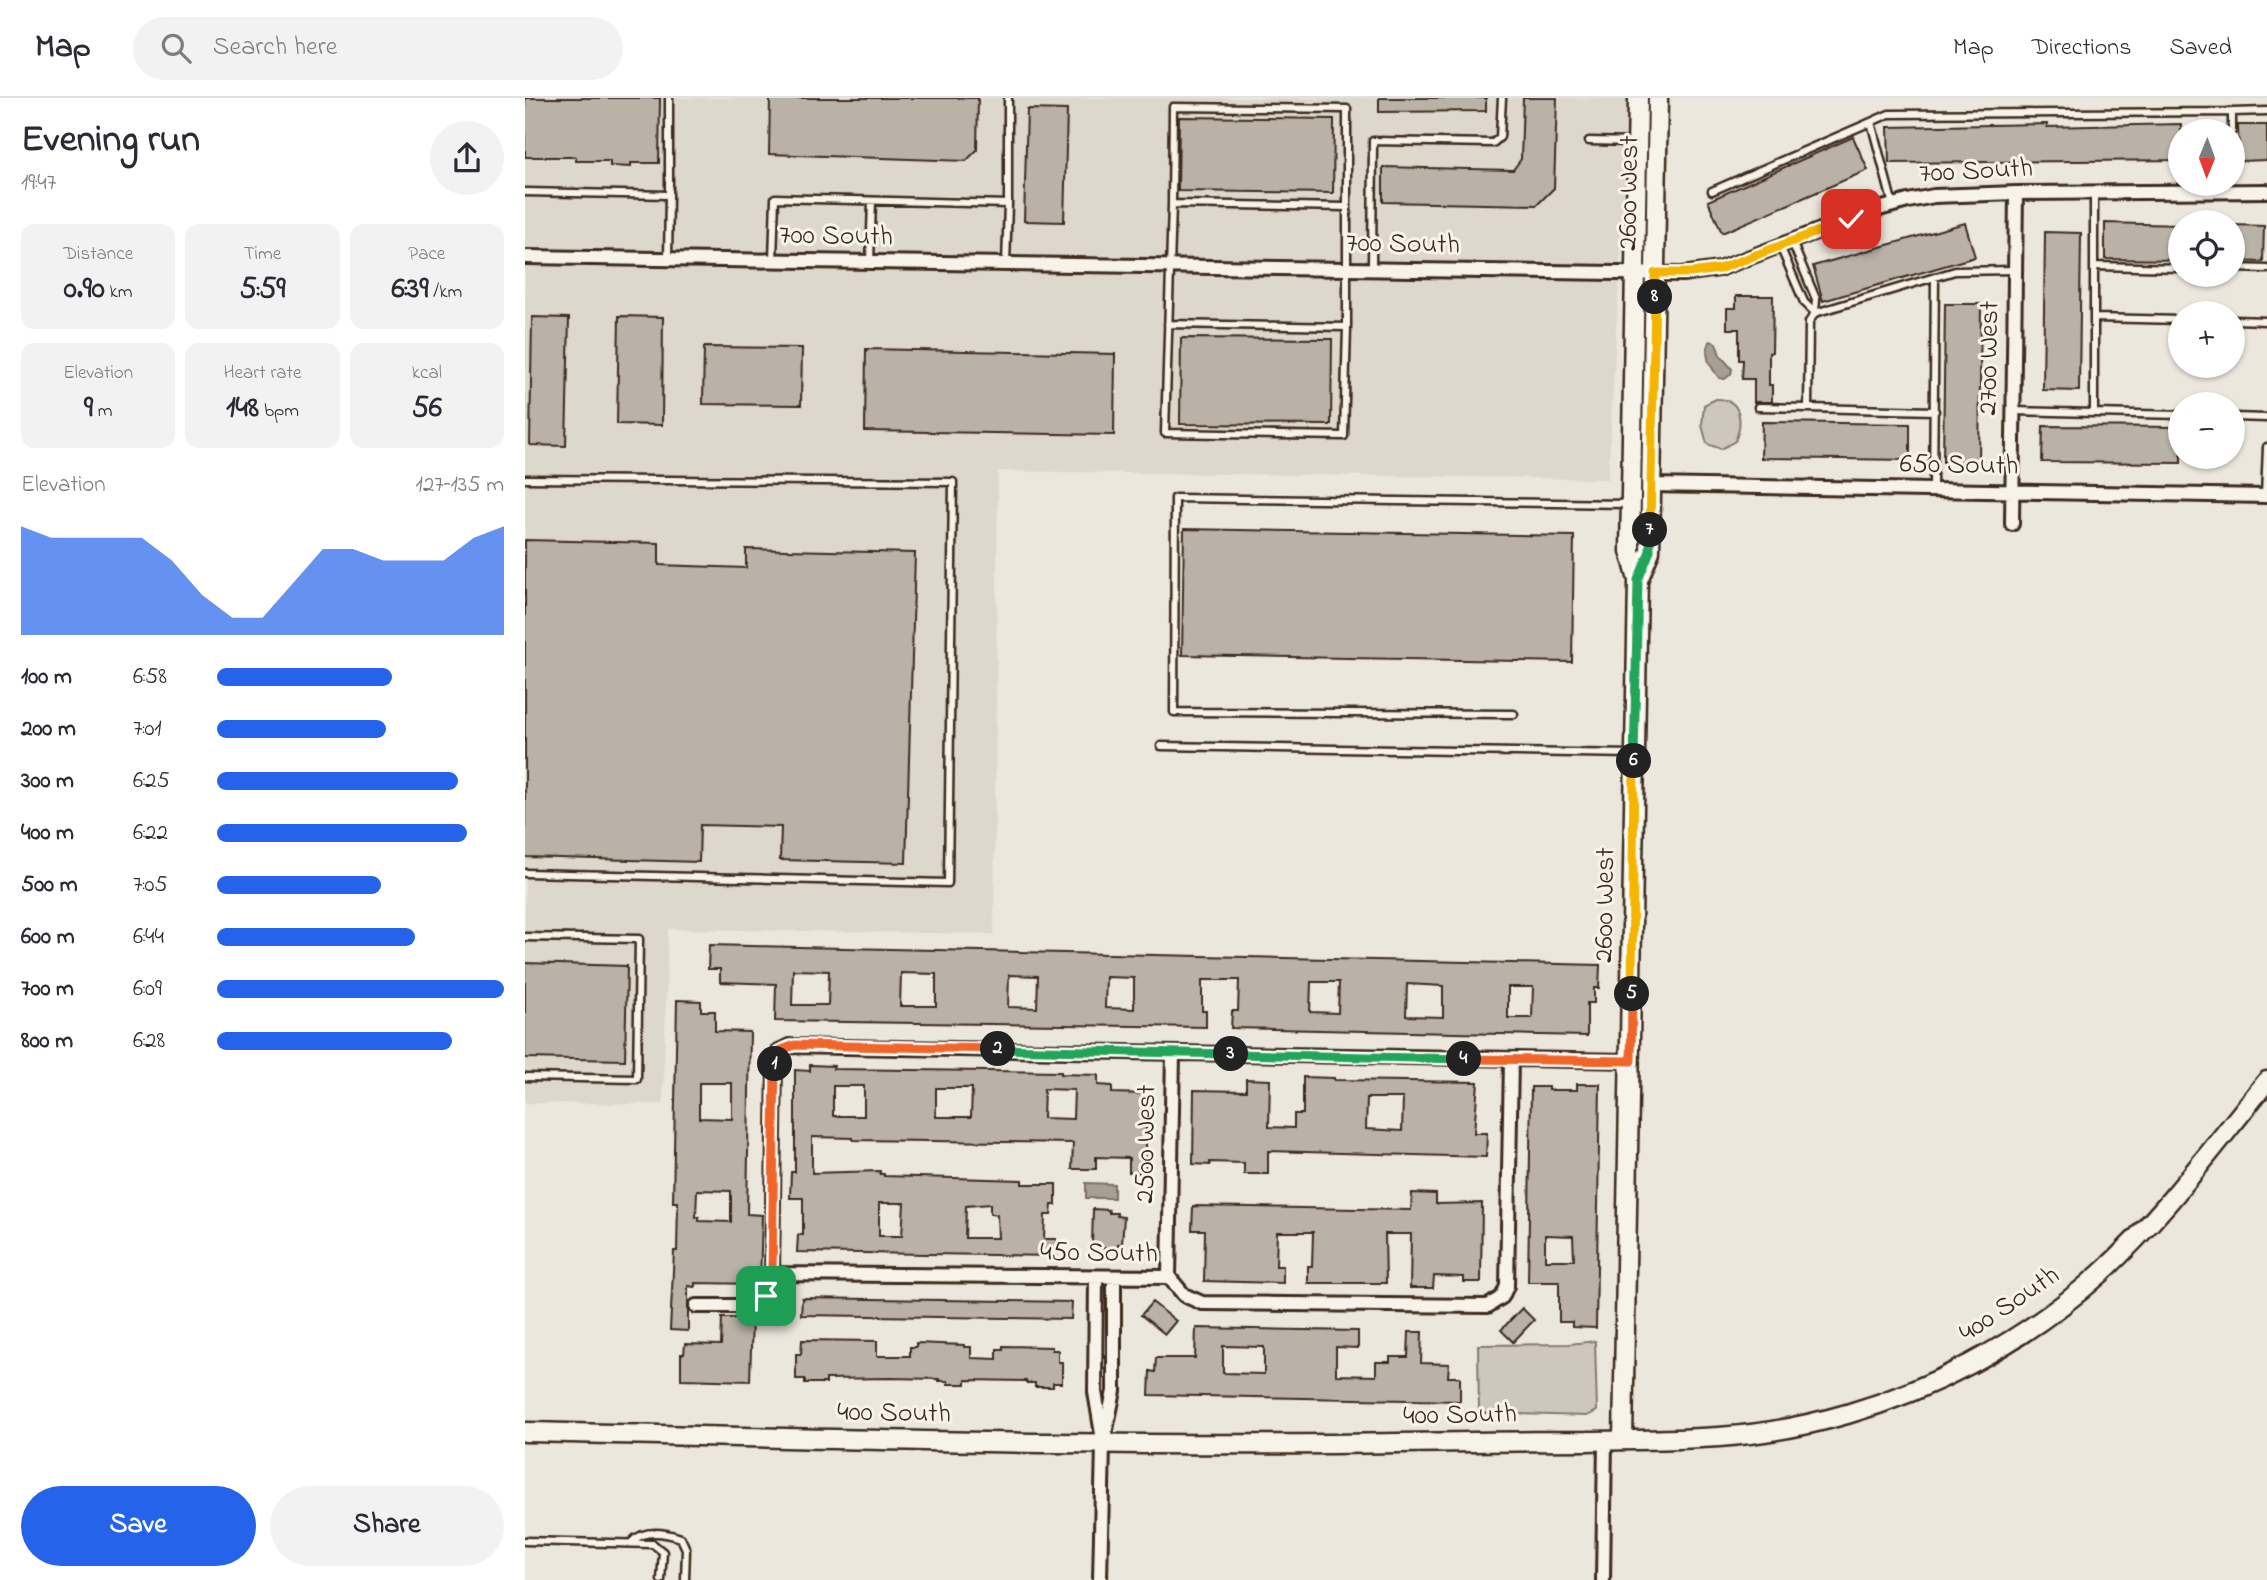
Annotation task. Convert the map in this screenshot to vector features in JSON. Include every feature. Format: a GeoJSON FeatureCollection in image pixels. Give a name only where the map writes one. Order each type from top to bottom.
{"type":"FeatureCollection","features":[{"type":"Feature","properties":{"kind":"main road","name":"2600 West"},"geometry":{"type":"LineString","coordinates":[[1623,1440],[1638,580],[1630,551],[1637,98]]}},
{"type":"Feature","properties":{"kind":"main road","name":"2600 West"},"geometry":{"type":"LineString","coordinates":[[1638,580],[1650,551],[1658,98]]}},
{"type":"Feature","properties":{"kind":"main road","name":"400 South"},"geometry":{"type":"LineString","coordinates":[[525,1432],[1103,1444],[1315,1445],[1723,1437],[1776,1430],[1828,1419],[1888,1401],[1969,1365],[2015,1338],[2066,1302],[2138,1236],[2267,1081]]}},
{"type":"Feature","properties":{"kind":"street","name":"700 South"},"geometry":{"type":"LineString","coordinates":[[2245,188],[2267,191]]}},
{"type":"Feature","properties":{"kind":"street","name":"700 South"},"geometry":{"type":"LineString","coordinates":[[525,257],[1691,273],[1719,269],[1893,205],[1949,195],[2168,189]]}},
{"type":"Feature","properties":{"kind":"street","name":"2700 West"},"geometry":{"type":"LineString","coordinates":[[2012,524],[2017,193]]}},
{"type":"Feature","properties":{"kind":"street","name":"650 South"},"geometry":{"type":"LineString","coordinates":[[1651,485],[2266,496]]}},
{"type":"Feature","properties":{"kind":"street"},"geometry":{"type":"LineString","coordinates":[[695,1306],[757,1305],[766,1296],[772,1274],[775,1060],[781,1049],[795,1045],[1631,1061]]}},
{"type":"Feature","properties":{"kind":"street","name":"2500 West"},"geometry":{"type":"LineString","coordinates":[[1169,1277],[1173,1053]]}},
{"type":"Feature","properties":{"kind":"street","name":"450 South"},"geometry":{"type":"LineString","coordinates":[[772,1274],[1169,1277],[1184,1295],[1202,1303],[1488,1306],[1498,1301],[1507,1286],[1511,1060]]}},
{"type":"Feature","properties":{"kind":"street"},"geometry":{"type":"LineString","coordinates":[[1096,1278],[1094,1392],[1103,1444]]}},
{"type":"Feature","properties":{"kind":"street"},"geometry":{"type":"LineString","coordinates":[[1100,1580],[1103,1444],[1114,1391],[1114,1278]]}},
{"type":"Feature","properties":{"kind":"street"},"geometry":{"type":"LineString","coordinates":[[1603,1580],[1605,1440]]}},
{"type":"Feature","properties":{"kind":"lane"},"geometry":{"type":"LineString","coordinates":[[668,259],[669,98]]}},
{"type":"Feature","properties":{"kind":"lane"},"geometry":{"type":"LineString","coordinates":[[1373,270],[1373,141],[1493,143],[1500,137],[1502,98]]}},
{"type":"Feature","properties":{"kind":"lane"},"geometry":{"type":"LineString","coordinates":[[1006,264],[1008,99]]}},
{"type":"Feature","properties":{"kind":"lane"},"geometry":{"type":"LineString","coordinates":[[1173,107],[1347,108],[1347,207],[1344,436],[1165,433],[1173,107]]}},
{"type":"Feature","properties":{"kind":"lane"},"geometry":{"type":"LineString","coordinates":[[2232,111],[2232,119]]}},
{"type":"Feature","properties":{"kind":"lane"},"geometry":{"type":"LineString","coordinates":[[1713,191],[1889,114],[2267,111]]}},
{"type":"Feature","properties":{"kind":"lane"},"geometry":{"type":"LineString","coordinates":[[1871,122],[1893,205]]}},
{"type":"Feature","properties":{"kind":"lane"},"geometry":{"type":"LineString","coordinates":[[1590,141],[1637,142]]}},
{"type":"Feature","properties":{"kind":"lane"},"geometry":{"type":"LineString","coordinates":[[525,192],[669,195]]}},
{"type":"Feature","properties":{"kind":"lane"},"geometry":{"type":"LineString","coordinates":[[2094,192],[2094,413]]}},
{"type":"Feature","properties":{"kind":"lane"},"geometry":{"type":"LineString","coordinates":[[773,261],[775,198],[1008,204]]}},
{"type":"Feature","properties":{"kind":"lane"},"geometry":{"type":"LineString","coordinates":[[870,262],[872,201]]}},
{"type":"Feature","properties":{"kind":"lane"},"geometry":{"type":"LineString","coordinates":[[1172,205],[1347,207]]}},
{"type":"Feature","properties":{"kind":"lane"},"geometry":{"type":"LineString","coordinates":[[1786,244],[1804,302],[1815,313]]}},
{"type":"Feature","properties":{"kind":"lane"},"geometry":{"type":"LineString","coordinates":[[1786,244],[1816,299],[1815,313],[1809,322],[1808,408]]}},
{"type":"Feature","properties":{"kind":"lane"},"geometry":{"type":"LineString","coordinates":[[2095,267],[2168,268]]}},
{"type":"Feature","properties":{"kind":"lane"},"geometry":{"type":"LineString","coordinates":[[2245,268],[2267,269]]}},
{"type":"Feature","properties":{"kind":"lane"},"geometry":{"type":"LineString","coordinates":[[1815,313],[1955,271],[2015,270]]}},
{"type":"Feature","properties":{"kind":"lane"},"geometry":{"type":"LineString","coordinates":[[1933,490],[1935,277]]}},
{"type":"Feature","properties":{"kind":"lane"},"geometry":{"type":"LineString","coordinates":[[2095,318],[2168,320]]}},
{"type":"Feature","properties":{"kind":"lane"},"geometry":{"type":"LineString","coordinates":[[2245,320],[2267,321]]}},
{"type":"Feature","properties":{"kind":"lane"},"geometry":{"type":"LineString","coordinates":[[1168,324],[1347,327]]}},
{"type":"Feature","properties":{"kind":"lane"},"geometry":{"type":"LineString","coordinates":[[1758,407],[1935,411]]}},
{"type":"Feature","properties":{"kind":"lane"},"geometry":{"type":"LineString","coordinates":[[2013,411],[2168,415]]}},
{"type":"Feature","properties":{"kind":"lane"},"geometry":{"type":"LineString","coordinates":[[2245,417],[2267,418]]}},
{"type":"Feature","properties":{"kind":"lane"},"geometry":{"type":"LineString","coordinates":[[2266,496],[2267,447]]}},
{"type":"Feature","properties":{"kind":"lane"},"geometry":{"type":"LineString","coordinates":[[525,480],[953,482],[948,883],[525,873]]}},
{"type":"Feature","properties":{"kind":"lane"},"geometry":{"type":"LineString","coordinates":[[1514,713],[1174,712],[1175,498],[1631,504]]}},
{"type":"Feature","properties":{"kind":"lane"},"geometry":{"type":"LineString","coordinates":[[1161,746],[1634,754]]}},
{"type":"Feature","properties":{"kind":"lane"},"geometry":{"type":"LineString","coordinates":[[525,937],[639,939],[637,1079],[525,1077]]}},
{"type":"Feature","properties":{"kind":"lane"},"geometry":{"type":"LineString","coordinates":[[1095,1347],[1114,1347]]}},
{"type":"Feature","properties":{"kind":"lane"},"geometry":{"type":"LineString","coordinates":[[632,1542],[644,1534],[681,1538],[685,1549],[685,1580]]}},
{"type":"Feature","properties":{"kind":"lane"},"geometry":{"type":"LineString","coordinates":[[525,1541],[653,1544],[663,1552],[661,1580]]}},
{"type":"Feature","properties":{"kind":"shaded area"},"geometry":{"type":"Polygon","coordinates":[[[525,98],[1629,98],[1608,479],[998,471],[994,934],[668,929],[663,1104],[525,1103],[525,98]]]}},
{"type":"Feature","properties":{"kind":"shaded area"},"geometry":{"type":"Polygon","coordinates":[[[1710,341],[1716,343],[1720,355],[1732,369],[1725,379],[1719,378],[1709,360],[1707,351],[1710,341]]]}},
{"type":"Feature","properties":{"kind":"shaded area"},"geometry":{"type":"Polygon","coordinates":[[[1716,399],[1731,402],[1736,407],[1739,419],[1735,441],[1721,449],[1707,444],[1702,425],[1704,405],[1716,399]]]}},
{"type":"Feature","properties":{"kind":"shaded area"},"geometry":{"type":"Polygon","coordinates":[[[1086,1183],[1114,1184],[1114,1198],[1086,1198],[1086,1183]]]}},
{"type":"Feature","properties":{"kind":"shaded area"},"geometry":{"type":"Polygon","coordinates":[[[1595,1341],[1597,1411],[1587,1416],[1479,1413],[1478,1345],[1569,1344],[1595,1341]]]}},
{"type":"Feature","properties":{"kind":"building"},"geometry":{"type":"Polygon","coordinates":[[[525,98],[660,98],[659,163],[631,163],[631,167],[610,166],[610,161],[576,161],[576,157],[525,157],[525,98]]]}},
{"type":"Feature","properties":{"kind":"building"},"geometry":{"type":"Polygon","coordinates":[[[770,98],[978,98],[977,150],[966,161],[769,154],[770,98]]]}},
{"type":"Feature","properties":{"kind":"building"},"geometry":{"type":"Polygon","coordinates":[[[1379,98],[1486,98],[1486,111],[1379,112],[1379,98]]]}},
{"type":"Feature","properties":{"kind":"building"},"geometry":{"type":"Polygon","coordinates":[[[1523,98],[1557,98],[1554,188],[1537,205],[1383,202],[1383,167],[1513,170],[1521,159],[1523,98]]]}},
{"type":"Feature","properties":{"kind":"building"},"geometry":{"type":"Polygon","coordinates":[[[1027,109],[1067,110],[1064,222],[1024,221],[1027,109]]]}},
{"type":"Feature","properties":{"kind":"building"},"geometry":{"type":"Polygon","coordinates":[[[1179,117],[1334,119],[1333,193],[1178,191],[1179,117]]]}},
{"type":"Feature","properties":{"kind":"building"},"geometry":{"type":"Polygon","coordinates":[[[2168,124],[2168,160],[1889,163],[1888,127],[2168,124]]]}},
{"type":"Feature","properties":{"kind":"building"},"geometry":{"type":"Polygon","coordinates":[[[2245,125],[2267,125],[2267,160],[2245,161],[2245,125]]]}},
{"type":"Feature","properties":{"kind":"building"},"geometry":{"type":"Polygon","coordinates":[[[1853,137],[1868,170],[1722,233],[1708,201],[1853,137]]]}},
{"type":"Feature","properties":{"kind":"building"},"geometry":{"type":"Polygon","coordinates":[[[1965,223],[1975,257],[1823,301],[1813,266],[1965,223]]]}},
{"type":"Feature","properties":{"kind":"building"},"geometry":{"type":"Polygon","coordinates":[[[2105,223],[2168,225],[2168,260],[2105,259],[2105,223]]]}},
{"type":"Feature","properties":{"kind":"building"},"geometry":{"type":"Polygon","coordinates":[[[2245,225],[2264,226],[2263,262],[2245,261],[2245,225]]]}},
{"type":"Feature","properties":{"kind":"building"},"geometry":{"type":"Polygon","coordinates":[[[2045,232],[2081,233],[2079,391],[2043,390],[2045,232]]]}},
{"type":"Feature","properties":{"kind":"building"},"geometry":{"type":"Polygon","coordinates":[[[1736,296],[1773,296],[1772,352],[1769,353],[1772,402],[1754,402],[1754,379],[1742,379],[1743,360],[1739,360],[1739,329],[1727,329],[1727,308],[1736,308],[1736,296]]]}},
{"type":"Feature","properties":{"kind":"building"},"geometry":{"type":"Polygon","coordinates":[[[1945,304],[1981,304],[1979,462],[1943,462],[1945,304]]]}},
{"type":"Feature","properties":{"kind":"building"},"geometry":{"type":"Polygon","coordinates":[[[619,316],[663,317],[662,425],[617,424],[619,316]]]}},
{"type":"Feature","properties":{"kind":"building"},"geometry":{"type":"Polygon","coordinates":[[[532,317],[569,318],[566,446],[530,445],[532,317]]]}},
{"type":"Feature","properties":{"kind":"building"},"geometry":{"type":"Polygon","coordinates":[[[1181,338],[1332,339],[1331,425],[1180,424],[1181,338]]]}},
{"type":"Feature","properties":{"kind":"building"},"geometry":{"type":"Polygon","coordinates":[[[704,347],[802,348],[801,405],[703,404],[704,347]]]}},
{"type":"Feature","properties":{"kind":"building"},"geometry":{"type":"Polygon","coordinates":[[[866,349],[1115,354],[1114,435],[865,431],[866,349]]]}},
{"type":"Feature","properties":{"kind":"building"},"geometry":{"type":"Polygon","coordinates":[[[1762,422],[1910,424],[1910,460],[1761,458],[1762,422]]]}},
{"type":"Feature","properties":{"kind":"building"},"geometry":{"type":"Polygon","coordinates":[[[2043,426],[2168,427],[2168,463],[2042,462],[2043,426]]]}},
{"type":"Feature","properties":{"kind":"building"},"geometry":{"type":"Polygon","coordinates":[[[1184,529],[1574,536],[1572,662],[1182,655],[1184,529]]]}},
{"type":"Feature","properties":{"kind":"building"},"geometry":{"type":"Polygon","coordinates":[[[525,540],[659,543],[659,565],[746,568],[746,549],[915,553],[906,863],[780,860],[781,827],[700,825],[699,862],[525,857],[525,540]]]}},
{"type":"Feature","properties":{"kind":"building"},"geometry":{"type":"Polygon","coordinates":[[[709,945],[1600,965],[1599,988],[1594,988],[1594,1003],[1587,1003],[1587,1036],[1231,1028],[1232,1011],[1238,1011],[1239,980],[1202,980],[1202,1011],[1206,1011],[1206,1027],[775,1021],[776,984],[720,982],[720,969],[708,969],[709,945]],[[793,970],[792,1005],[828,1005],[829,971],[793,970]],[[901,973],[900,1006],[936,1006],[936,974],[901,973]],[[1009,975],[1008,1007],[1037,1008],[1038,976],[1009,975]],[[1106,977],[1105,1008],[1134,1009],[1134,978],[1106,977]],[[1311,982],[1310,1012],[1338,1013],[1339,982],[1311,982]],[[1407,984],[1406,1016],[1443,1017],[1443,986],[1407,984]],[[1508,987],[1508,1018],[1532,1018],[1533,987],[1508,987]]]}},
{"type":"Feature","properties":{"kind":"building"},"geometry":{"type":"Polygon","coordinates":[[[525,963],[627,966],[625,1060],[525,1058],[525,963]]]}},
{"type":"Feature","properties":{"kind":"building"},"geometry":{"type":"Polygon","coordinates":[[[677,1000],[701,1001],[701,1011],[715,1011],[715,1031],[750,1032],[747,1214],[762,1215],[760,1284],[695,1283],[695,1287],[688,1286],[688,1331],[670,1330],[674,1251],[677,1251],[678,1202],[673,1202],[677,1000]],[[699,1083],[699,1118],[732,1119],[732,1083],[699,1083]],[[697,1190],[696,1217],[699,1217],[699,1221],[731,1222],[731,1191],[697,1190]]]}},
{"type":"Feature","properties":{"kind":"building"},"geometry":{"type":"Polygon","coordinates":[[[810,1065],[834,1066],[833,1069],[1061,1072],[1098,1075],[1098,1085],[1112,1086],[1112,1093],[1146,1094],[1146,1173],[1129,1172],[1129,1158],[1096,1157],[1096,1169],[1072,1169],[1073,1143],[812,1137],[812,1173],[880,1171],[884,1176],[1022,1180],[1022,1184],[1056,1184],[1056,1205],[1052,1205],[1051,1215],[1045,1215],[1044,1239],[1056,1239],[1056,1256],[797,1252],[798,1235],[803,1235],[803,1198],[790,1198],[791,1172],[795,1172],[795,1070],[810,1071],[810,1065]],[[833,1086],[833,1116],[864,1116],[864,1086],[833,1086]],[[936,1088],[936,1117],[971,1117],[972,1088],[936,1088]],[[1044,1089],[1043,1118],[1073,1119],[1074,1090],[1044,1089]],[[879,1203],[879,1236],[902,1236],[904,1203],[879,1203]],[[990,1204],[966,1206],[965,1238],[998,1238],[997,1215],[990,1214],[990,1204]]]}},
{"type":"Feature","properties":{"kind":"building"},"geometry":{"type":"Polygon","coordinates":[[[1303,1077],[1334,1080],[1478,1082],[1474,1133],[1487,1133],[1486,1157],[1268,1151],[1268,1174],[1244,1174],[1244,1163],[1193,1164],[1194,1090],[1246,1091],[1246,1079],[1270,1080],[1269,1127],[1294,1128],[1294,1114],[1303,1114],[1303,1077]],[[1367,1098],[1366,1129],[1402,1131],[1403,1098],[1367,1098]]]}},
{"type":"Feature","properties":{"kind":"building"},"geometry":{"type":"Polygon","coordinates":[[[1577,1084],[1600,1084],[1596,1328],[1572,1327],[1572,1322],[1559,1322],[1559,1282],[1528,1282],[1531,1087],[1577,1090],[1577,1084]],[[1545,1235],[1545,1260],[1574,1260],[1573,1236],[1545,1235]]]}},
{"type":"Feature","properties":{"kind":"building"},"geometry":{"type":"Polygon","coordinates":[[[1412,1193],[1436,1194],[1436,1204],[1482,1203],[1481,1282],[1464,1282],[1464,1277],[1434,1276],[1433,1288],[1410,1288],[1411,1234],[1385,1234],[1386,1283],[1308,1283],[1308,1266],[1312,1266],[1313,1232],[1277,1232],[1276,1266],[1283,1266],[1283,1283],[1204,1281],[1205,1230],[1192,1230],[1193,1206],[1411,1210],[1412,1193]]]}},
{"type":"Feature","properties":{"kind":"building"},"geometry":{"type":"Polygon","coordinates":[[[1093,1209],[1109,1210],[1109,1213],[1124,1217],[1122,1244],[1118,1244],[1118,1249],[1097,1248],[1097,1244],[1092,1244],[1093,1209]]]}},
{"type":"Feature","properties":{"kind":"building"},"geometry":{"type":"Polygon","coordinates":[[[802,1298],[1072,1302],[1071,1319],[801,1315],[802,1298]]]}},
{"type":"Feature","properties":{"kind":"building"},"geometry":{"type":"Polygon","coordinates":[[[1152,1302],[1176,1321],[1165,1334],[1141,1315],[1152,1302]]]}},
{"type":"Feature","properties":{"kind":"building"},"geometry":{"type":"Polygon","coordinates":[[[1522,1308],[1534,1320],[1513,1342],[1501,1330],[1522,1308]]]}},
{"type":"Feature","properties":{"kind":"building"},"geometry":{"type":"Polygon","coordinates":[[[722,1318],[752,1318],[750,1381],[681,1379],[681,1354],[684,1354],[685,1344],[721,1345],[722,1318]]]}},
{"type":"Feature","properties":{"kind":"building"},"geometry":{"type":"Polygon","coordinates":[[[1196,1328],[1358,1331],[1358,1348],[1336,1347],[1336,1375],[1376,1376],[1376,1362],[1390,1362],[1390,1357],[1408,1357],[1409,1332],[1422,1332],[1421,1363],[1449,1364],[1448,1377],[1460,1377],[1460,1401],[1149,1395],[1150,1371],[1155,1372],[1156,1358],[1195,1358],[1196,1328]],[[1223,1346],[1223,1373],[1264,1374],[1264,1347],[1223,1346]]]}},
{"type":"Feature","properties":{"kind":"building"},"geometry":{"type":"Polygon","coordinates":[[[802,1340],[877,1341],[877,1356],[910,1356],[910,1347],[916,1347],[916,1343],[964,1345],[971,1347],[971,1358],[997,1359],[997,1349],[1003,1349],[1003,1346],[1052,1347],[1052,1350],[1058,1350],[1058,1362],[1062,1362],[1062,1383],[1053,1383],[1053,1387],[1035,1387],[1035,1383],[1026,1381],[966,1380],[966,1384],[948,1384],[948,1381],[939,1379],[889,1378],[826,1379],[826,1383],[805,1383],[805,1379],[796,1379],[796,1354],[801,1354],[802,1340]]]}},
{"type":"Feature","properties":{"kind":"route"},"geometry":{"type":"LineString","coordinates":[[766,1296],[772,1274],[775,1060],[779,1051],[789,1046],[1631,1061],[1638,580],[1650,551],[1655,273],[1691,273],[1719,269],[1851,219]]}}]}
